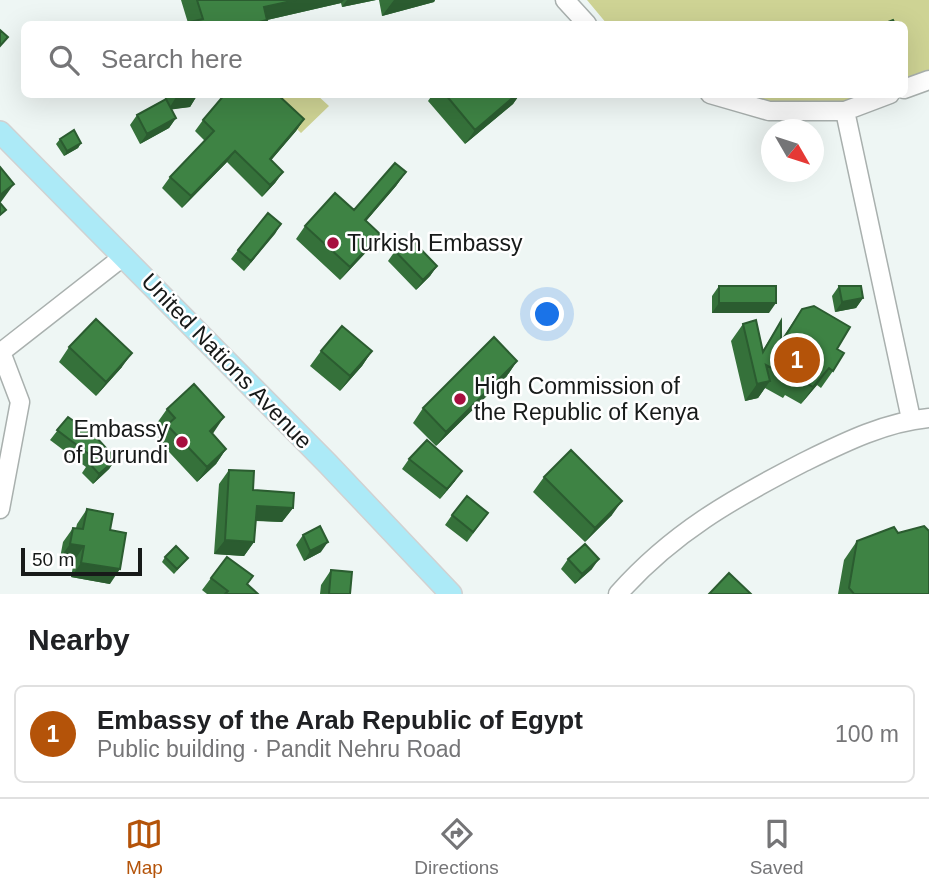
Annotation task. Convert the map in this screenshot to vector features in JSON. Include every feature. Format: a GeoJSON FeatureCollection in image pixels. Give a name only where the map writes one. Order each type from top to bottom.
{"type":"FeatureCollection","features":[{"type":"Feature","properties":{"kind":"main road","name":"United Nations Avenue"},"geometry":{"type":"LineString","coordinates":[[0,132],[124,256],[451,594]]}},
{"type":"Feature","properties":{"kind":"street"},"geometry":{"type":"LineString","coordinates":[[565,0],[583,21]]}},
{"type":"Feature","properties":{"kind":"street"},"geometry":{"type":"LineString","coordinates":[[908,88],[929,80]]}},
{"type":"Feature","properties":{"kind":"street"},"geometry":{"type":"LineString","coordinates":[[724,98],[769,111],[845,111],[879,98]]}},
{"type":"Feature","properties":{"kind":"street"},"geometry":{"type":"LineString","coordinates":[[618,594],[646,563],[687,529],[733,498],[824,453],[920,418],[845,111]]}},
{"type":"Feature","properties":{"kind":"street"},"geometry":{"type":"LineString","coordinates":[[0,509],[20,402],[0,352],[124,256]]}},
{"type":"Feature","properties":{"kind":"green space"},"geometry":{"type":"Polygon","coordinates":[[[587,0],[929,0],[929,73],[908,82],[908,21],[604,21],[587,0]]]}},
{"type":"Feature","properties":{"kind":"green space"},"geometry":{"type":"Polygon","coordinates":[[[265,98],[320,98],[329,106],[301,133],[265,98]]]}},
{"type":"Feature","properties":{"kind":"green space"},"geometry":{"type":"Polygon","coordinates":[[[741,98],[862,98],[852,101],[768,105],[741,98]]]}},
{"type":"Feature","properties":{"kind":"building"},"geometry":{"type":"Polygon","coordinates":[[[197,0],[296,0],[264,7],[267,20],[263,21],[194,21],[203,19],[197,0]]]}},
{"type":"Feature","properties":{"kind":"building"},"geometry":{"type":"Polygon","coordinates":[[[0,30],[8,37],[0,46],[0,30]]]}},
{"type":"Feature","properties":{"kind":"building"},"geometry":{"type":"Polygon","coordinates":[[[222,98],[281,98],[304,119],[270,159],[283,172],[270,185],[235,151],[191,196],[170,177],[214,131],[203,120],[222,98]]]}},
{"type":"Feature","properties":{"kind":"building"},"geometry":{"type":"Polygon","coordinates":[[[448,98],[512,98],[475,130],[448,98]]]}},
{"type":"Feature","properties":{"kind":"building"},"geometry":{"type":"Polygon","coordinates":[[[166,99],[176,118],[147,134],[137,115],[166,99]]]}},
{"type":"Feature","properties":{"kind":"building"},"geometry":{"type":"Polygon","coordinates":[[[74,130],[81,143],[67,151],[60,139],[74,130]]]}},
{"type":"Feature","properties":{"kind":"building"},"geometry":{"type":"Polygon","coordinates":[[[395,163],[406,172],[365,220],[380,234],[350,267],[305,226],[335,193],[354,210],[395,163]]]}},
{"type":"Feature","properties":{"kind":"building"},"geometry":{"type":"Polygon","coordinates":[[[0,167],[14,184],[0,195],[0,167]]]}},
{"type":"Feature","properties":{"kind":"building"},"geometry":{"type":"Polygon","coordinates":[[[0,203],[6,210],[0,215],[0,203]]]}},
{"type":"Feature","properties":{"kind":"building"},"geometry":{"type":"Polygon","coordinates":[[[268,213],[281,224],[251,261],[238,250],[268,213]]]}},
{"type":"Feature","properties":{"kind":"building"},"geometry":{"type":"Polygon","coordinates":[[[409,237],[437,266],[423,280],[395,251],[409,237]]]}},
{"type":"Feature","properties":{"kind":"building"},"geometry":{"type":"Polygon","coordinates":[[[719,286],[776,286],[776,303],[719,303],[719,286]]]}},
{"type":"Feature","properties":{"kind":"building"},"geometry":{"type":"Polygon","coordinates":[[[839,286],[861,286],[863,298],[842,302],[839,286]]]}},
{"type":"Feature","properties":{"kind":"building"},"geometry":{"type":"Polygon","coordinates":[[[814,306],[850,327],[837,349],[844,353],[833,371],[829,368],[813,387],[797,378],[795,381],[766,365],[770,381],[757,384],[743,324],[756,320],[763,352],[781,321],[781,343],[802,309],[814,306]]]}},
{"type":"Feature","properties":{"kind":"building"},"geometry":{"type":"Polygon","coordinates":[[[96,319],[132,353],[106,382],[69,347],[96,319]]]}},
{"type":"Feature","properties":{"kind":"building"},"geometry":{"type":"Polygon","coordinates":[[[342,326],[372,351],[350,376],[321,351],[342,326]]]}},
{"type":"Feature","properties":{"kind":"building","name":"High Commission of the Republic of Kenya"},"geometry":{"type":"Polygon","coordinates":[[[494,337],[517,361],[446,432],[423,408],[494,337]]]}},
{"type":"Feature","properties":{"kind":"building"},"geometry":{"type":"Polygon","coordinates":[[[194,384],[224,417],[210,431],[226,449],[207,467],[167,425],[175,418],[167,409],[194,384]]]}},
{"type":"Feature","properties":{"kind":"building"},"geometry":{"type":"Polygon","coordinates":[[[68,417],[96,437],[116,459],[99,474],[89,463],[94,458],[57,430],[68,417]]]}},
{"type":"Feature","properties":{"kind":"building"},"geometry":{"type":"Polygon","coordinates":[[[427,440],[462,471],[447,489],[409,459],[427,440]]]}},
{"type":"Feature","properties":{"kind":"building"},"geometry":{"type":"Polygon","coordinates":[[[571,450],[622,501],[595,528],[544,477],[571,450]]]}},
{"type":"Feature","properties":{"kind":"building"},"geometry":{"type":"Polygon","coordinates":[[[229,470],[254,471],[253,490],[294,493],[293,508],[257,506],[254,542],[225,540],[229,470]]]}},
{"type":"Feature","properties":{"kind":"building"},"geometry":{"type":"Polygon","coordinates":[[[467,496],[488,513],[473,532],[452,515],[467,496]]]}},
{"type":"Feature","properties":{"kind":"building"},"geometry":{"type":"Polygon","coordinates":[[[87,509],[113,514],[110,530],[126,533],[120,569],[81,563],[84,546],[70,544],[73,528],[83,529],[87,509]]]}},
{"type":"Feature","properties":{"kind":"building"},"geometry":{"type":"Polygon","coordinates":[[[320,526],[328,542],[310,551],[303,535],[320,526]]]}},
{"type":"Feature","properties":{"kind":"building"},"geometry":{"type":"Polygon","coordinates":[[[924,526],[929,531],[929,594],[854,594],[849,588],[857,541],[894,527],[898,533],[924,526]]]}},
{"type":"Feature","properties":{"kind":"building"},"geometry":{"type":"Polygon","coordinates":[[[585,544],[599,559],[582,574],[568,559],[585,544]]]}},
{"type":"Feature","properties":{"kind":"building"},"geometry":{"type":"Polygon","coordinates":[[[176,546],[188,558],[177,569],[165,557],[176,546]]]}},
{"type":"Feature","properties":{"kind":"building"},"geometry":{"type":"Polygon","coordinates":[[[227,557],[253,576],[247,584],[258,594],[225,594],[228,591],[211,578],[227,557]]]}},
{"type":"Feature","properties":{"kind":"building"},"geometry":{"type":"Polygon","coordinates":[[[331,570],[352,572],[350,594],[329,594],[331,570]]]}},
{"type":"Feature","properties":{"kind":"building"},"geometry":{"type":"Polygon","coordinates":[[[729,573],[751,594],[709,594],[729,573]]]}},
{"type":"Feature","properties":{"kind":"place","name":"Turkish Embassy"},"geometry":{"type":"Point","coordinates":[333,243]}},
{"type":"Feature","properties":{"kind":"place","name":"Embassy of the Arab Republic of Egypt"},"geometry":{"type":"Point","coordinates":[797,360]}},
{"type":"Feature","properties":{"kind":"place","name":"High Commission of the Republic of Kenya"},"geometry":{"type":"Point","coordinates":[460,399]}},
{"type":"Feature","properties":{"kind":"place","name":"Embassy of Burundi"},"geometry":{"type":"Point","coordinates":[182,442]}}]}
